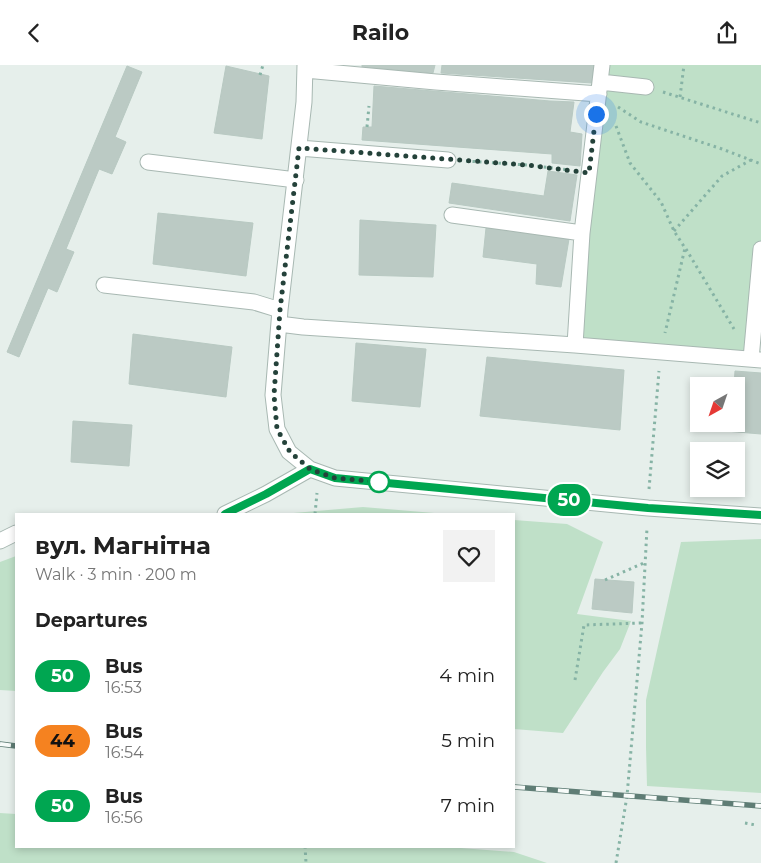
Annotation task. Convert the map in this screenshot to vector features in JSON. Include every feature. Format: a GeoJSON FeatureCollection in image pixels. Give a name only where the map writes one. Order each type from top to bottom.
{"type":"FeatureCollection","features":[{"type":"Feature","properties":{"kind":"street"},"geometry":{"type":"LineString","coordinates":[[574,345],[582,233],[602,65]]}},
{"type":"Feature","properties":{"kind":"street"},"geometry":{"type":"LineString","coordinates":[[646,87],[599,88],[436,82],[305,68],[304,102],[280,317],[274,395],[277,429],[290,452],[310,469],[335,478],[648,508],[761,515]]}},
{"type":"Feature","properties":{"kind":"street"},"geometry":{"type":"LineString","coordinates":[[299,148],[448,159]]}},
{"type":"Feature","properties":{"kind":"street"},"geometry":{"type":"LineString","coordinates":[[148,162],[296,180]]}},
{"type":"Feature","properties":{"kind":"street"},"geometry":{"type":"LineString","coordinates":[[452,215],[582,233]]}},
{"type":"Feature","properties":{"kind":"street"},"geometry":{"type":"LineString","coordinates":[[104,285],[254,303],[302,327],[756,359],[761,249]]}},
{"type":"Feature","properties":{"kind":"street"},"geometry":{"type":"LineString","coordinates":[[227,513],[310,469]]}},
{"type":"Feature","properties":{"kind":"street"},"geometry":{"type":"LineString","coordinates":[[0,541],[15,534]]}},
{"type":"Feature","properties":{"kind":"path"},"geometry":{"type":"LineString","coordinates":[[260,75],[263,65]]}},
{"type":"Feature","properties":{"kind":"path"},"geometry":{"type":"LineString","coordinates":[[680,97],[684,65]]}},
{"type":"Feature","properties":{"kind":"path"},"geometry":{"type":"LineString","coordinates":[[646,87],[761,123]]}},
{"type":"Feature","properties":{"kind":"path"},"geometry":{"type":"LineString","coordinates":[[599,88],[641,122],[761,164]]}},
{"type":"Feature","properties":{"kind":"path"},"geometry":{"type":"LineString","coordinates":[[367,127],[369,106]]}},
{"type":"Feature","properties":{"kind":"path"},"geometry":{"type":"LineString","coordinates":[[616,125],[630,163],[661,202],[674,231],[756,359]]}},
{"type":"Feature","properties":{"kind":"path"},"geometry":{"type":"LineString","coordinates":[[448,159],[527,165],[589,173]]}},
{"type":"Feature","properties":{"kind":"path"},"geometry":{"type":"LineString","coordinates":[[674,231],[722,175],[752,160]]}},
{"type":"Feature","properties":{"kind":"path"},"geometry":{"type":"LineString","coordinates":[[616,863],[627,796],[642,623],[648,508],[661,352],[686,248]]}},
{"type":"Feature","properties":{"kind":"path"},"geometry":{"type":"LineString","coordinates":[[315,513],[318,487]]}},
{"type":"Feature","properties":{"kind":"path"},"geometry":{"type":"LineString","coordinates":[[605,580],[646,561]]}},
{"type":"Feature","properties":{"kind":"path"},"geometry":{"type":"LineString","coordinates":[[576,680],[584,625],[642,623]]}},
{"type":"Feature","properties":{"kind":"path"},"geometry":{"type":"LineString","coordinates":[[745,823],[756,825]]}},
{"type":"Feature","properties":{"kind":"path"},"geometry":{"type":"LineString","coordinates":[[304,848],[306,863]]}},
{"type":"Feature","properties":{"kind":"green space"},"geometry":{"type":"Polygon","coordinates":[[[602,65],[761,65],[761,249],[751,359],[575,345],[602,65]]]}},
{"type":"Feature","properties":{"kind":"green space"},"geometry":{"type":"Polygon","coordinates":[[[363,507],[434,513],[294,513],[363,507]]]}},
{"type":"Feature","properties":{"kind":"green space"},"geometry":{"type":"Polygon","coordinates":[[[515,520],[567,524],[603,542],[577,614],[631,621],[620,649],[563,733],[515,729],[515,520]]]}},
{"type":"Feature","properties":{"kind":"green space"},"geometry":{"type":"Polygon","coordinates":[[[761,539],[761,793],[647,786],[646,700],[681,542],[761,539]]]}},
{"type":"Feature","properties":{"kind":"green space"},"geometry":{"type":"Polygon","coordinates":[[[15,556],[15,691],[0,690],[0,562],[15,556]]]}},
{"type":"Feature","properties":{"kind":"green space"},"geometry":{"type":"Polygon","coordinates":[[[0,813],[15,814],[15,848],[461,848],[514,852],[547,863],[0,863],[0,813]]]}},
{"type":"Feature","properties":{"kind":"building"},"geometry":{"type":"Polygon","coordinates":[[[362,65],[435,65],[433,73],[362,67],[362,65]]]}},
{"type":"Feature","properties":{"kind":"building"},"geometry":{"type":"Polygon","coordinates":[[[442,65],[594,65],[592,83],[441,73],[442,65]]]}},
{"type":"Feature","properties":{"kind":"building"},"geometry":{"type":"Polygon","coordinates":[[[127,66],[142,72],[115,137],[126,142],[112,174],[99,169],[66,249],[74,252],[57,292],[48,288],[19,357],[7,352],[127,66]]]}},
{"type":"Feature","properties":{"kind":"building"},"geometry":{"type":"Polygon","coordinates":[[[226,66],[269,76],[262,139],[214,133],[226,66]]]}},
{"type":"Feature","properties":{"kind":"building"},"geometry":{"type":"Polygon","coordinates":[[[374,86],[574,102],[570,132],[582,134],[580,166],[552,163],[552,154],[362,140],[363,127],[372,127],[374,86]]]}},
{"type":"Feature","properties":{"kind":"building"},"geometry":{"type":"Polygon","coordinates":[[[548,171],[577,175],[570,221],[449,203],[452,183],[544,196],[548,171]]]}},
{"type":"Feature","properties":{"kind":"building"},"geometry":{"type":"Polygon","coordinates":[[[158,213],[253,223],[246,276],[153,264],[158,213]]]}},
{"type":"Feature","properties":{"kind":"building"},"geometry":{"type":"Polygon","coordinates":[[[360,220],[436,225],[433,277],[359,275],[360,220]]]}},
{"type":"Feature","properties":{"kind":"building"},"geometry":{"type":"Polygon","coordinates":[[[486,228],[569,239],[561,287],[536,284],[537,264],[483,257],[486,228]]]}},
{"type":"Feature","properties":{"kind":"building"},"geometry":{"type":"Polygon","coordinates":[[[133,334],[232,347],[226,397],[129,384],[133,334]]]}},
{"type":"Feature","properties":{"kind":"building"},"geometry":{"type":"Polygon","coordinates":[[[356,343],[426,349],[420,407],[352,401],[356,343]]]}},
{"type":"Feature","properties":{"kind":"building"},"geometry":{"type":"Polygon","coordinates":[[[487,357],[624,370],[620,430],[480,416],[487,357]]]}},
{"type":"Feature","properties":{"kind":"building"},"geometry":{"type":"Polygon","coordinates":[[[735,371],[761,373],[761,434],[745,433],[745,377],[735,377],[735,371]]]}},
{"type":"Feature","properties":{"kind":"building"},"geometry":{"type":"Polygon","coordinates":[[[73,421],[132,425],[129,466],[71,462],[73,421]]]}},
{"type":"Feature","properties":{"kind":"building"},"geometry":{"type":"Polygon","coordinates":[[[595,579],[634,582],[632,613],[592,609],[595,579]]]}},
{"type":"Feature","properties":{"kind":"railway"},"geometry":{"type":"LineString","coordinates":[[0,744],[15,746]]}},
{"type":"Feature","properties":{"kind":"railway"},"geometry":{"type":"LineString","coordinates":[[515,787],[761,806]]}},
{"type":"Feature","properties":{"kind":"bus line","name":"50"},"geometry":{"type":"LineString","coordinates":[[227,513],[310,469],[335,478],[648,508],[761,515]]}},
{"type":"Feature","properties":{"kind":"route"},"geometry":{"type":"LineString","coordinates":[[379,482],[335,478],[310,469],[290,452],[277,429],[274,395],[280,310],[299,148],[527,165],[589,173],[596,114]]}}]}
